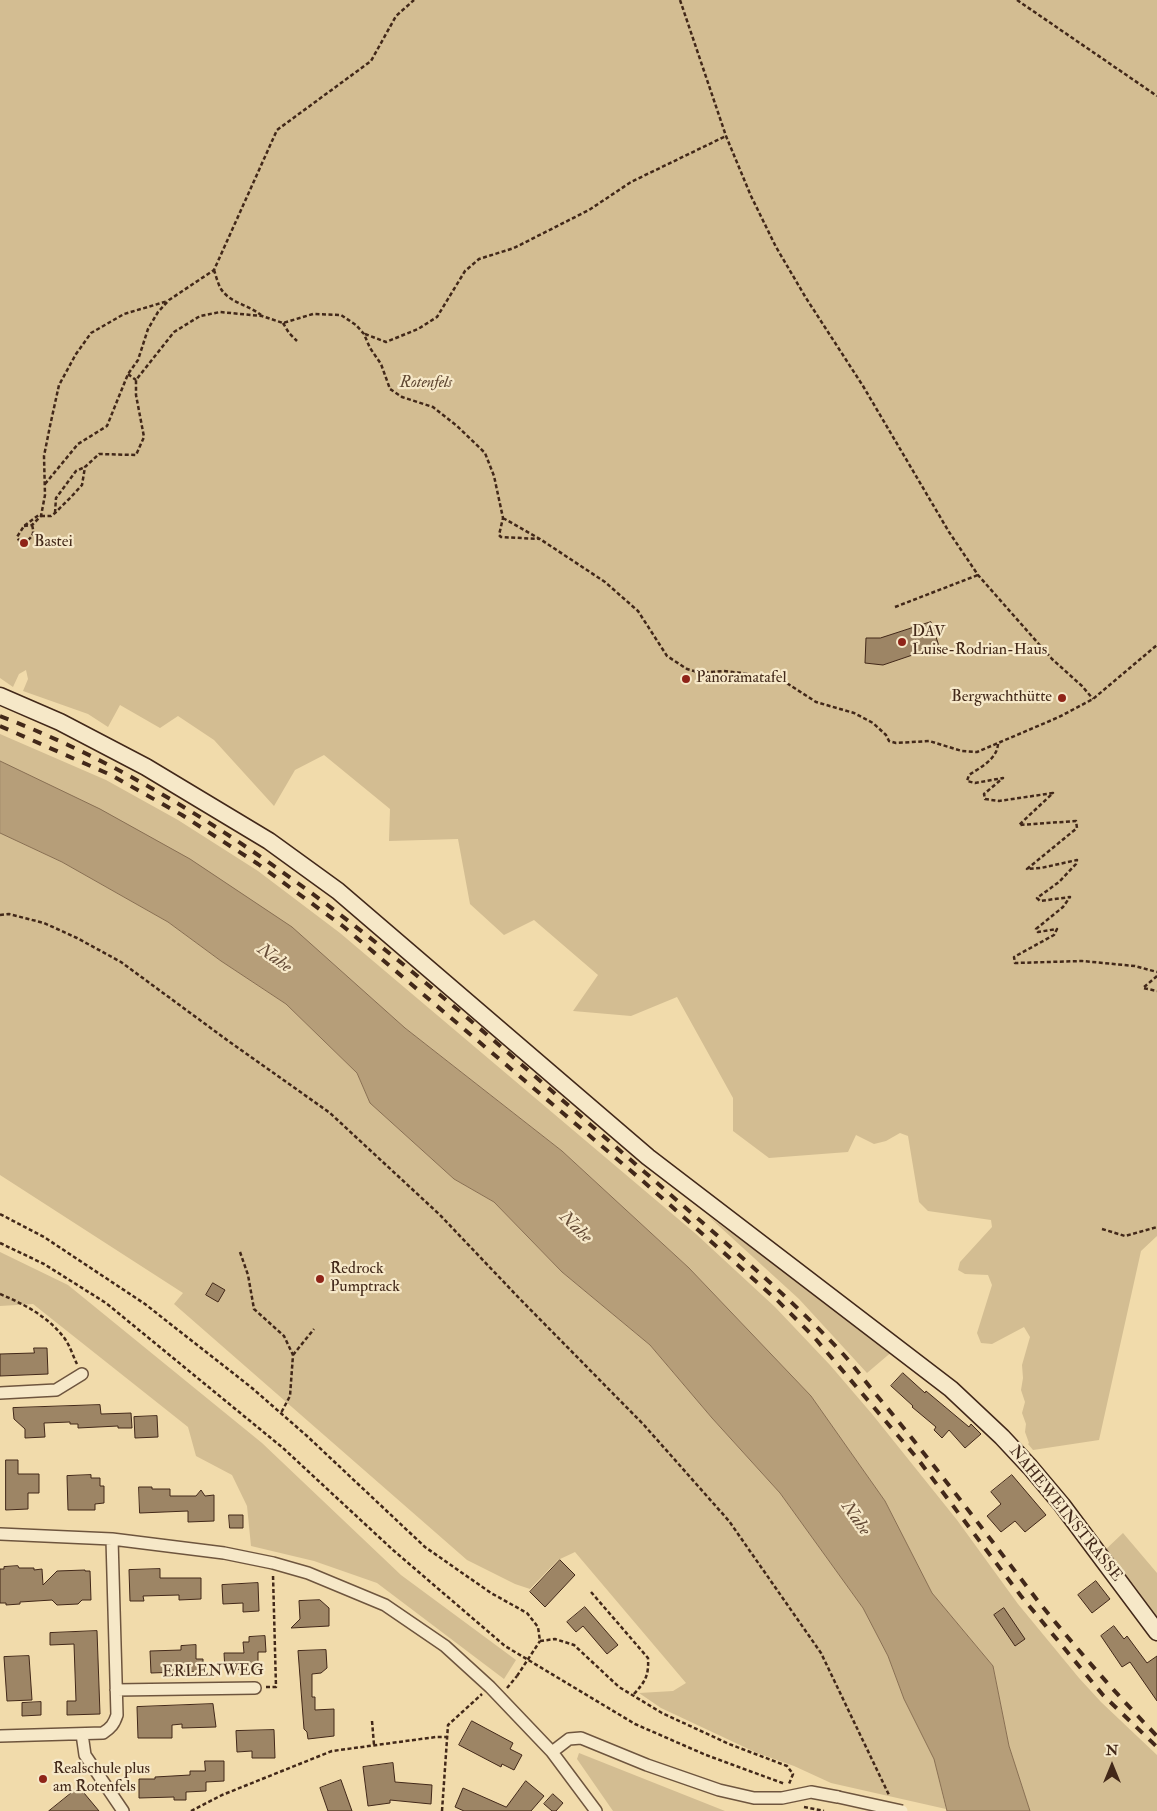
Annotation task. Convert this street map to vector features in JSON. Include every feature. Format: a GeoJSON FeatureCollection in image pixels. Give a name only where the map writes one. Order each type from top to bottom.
{"type":"FeatureCollection","features":[{"type":"Feature","properties":{"kind":"main road","name":"NAHEWEINSTRASSE"},"geometry":{"type":"LineString","coordinates":[[0,696],[60,722],[146,766],[269,841],[338,891],[648,1157],[952,1389],[1030,1467],[1062,1505],[1157,1632]]}},
{"type":"Feature","properties":{"kind":"street"},"geometry":{"type":"LineString","coordinates":[[0,1393],[56,1390],[82,1374]]}},
{"type":"Feature","properties":{"kind":"street"},"geometry":{"type":"LineString","coordinates":[[0,1534],[112,1539],[224,1553],[273,1563],[308,1573],[385,1605],[445,1646],[490,1687],[552,1752],[596,1811]]}},
{"type":"Feature","properties":{"kind":"street"},"geometry":{"type":"LineString","coordinates":[[0,1736],[103,1733],[115,1723],[117,1715],[112,1539]]}},
{"type":"Feature","properties":{"kind":"street","name":"ERLENWEG"},"geometry":{"type":"LineString","coordinates":[[116,1690],[254,1688]]}},
{"type":"Feature","properties":{"kind":"street"},"geometry":{"type":"LineString","coordinates":[[82,1734],[85,1755],[123,1811]]}},
{"type":"Feature","properties":{"kind":"street"},"geometry":{"type":"LineString","coordinates":[[552,1752],[569,1739],[581,1738],[647,1765],[719,1790],[754,1798],[777,1798],[812,1792],[902,1811]]}},
{"type":"Feature","properties":{"kind":"path"},"geometry":{"type":"LineString","coordinates":[[45,484],[78,444],[107,426],[128,374],[138,360],[148,330],[158,312],[169,300],[214,270],[277,130],[371,61],[396,16],[414,0]]}},
{"type":"Feature","properties":{"kind":"path"},"geometry":{"type":"LineString","coordinates":[[680,0],[726,136],[751,196],[776,248],[863,386],[949,532],[978,575],[1052,659],[1082,686],[1093,700]]}},
{"type":"Feature","properties":{"kind":"path"},"geometry":{"type":"LineString","coordinates":[[1017,0],[1157,96]]}},
{"type":"Feature","properties":{"kind":"path"},"geometry":{"type":"LineString","coordinates":[[364,334],[386,342],[418,329],[437,318],[465,271],[479,259],[514,248],[589,210],[631,182],[726,136]]}},
{"type":"Feature","properties":{"kind":"path"},"geometry":{"type":"LineString","coordinates":[[214,270],[221,290],[236,303],[254,310],[262,316]]}},
{"type":"Feature","properties":{"kind":"path"},"geometry":{"type":"LineString","coordinates":[[24,526],[32,525],[41,514],[45,484],[44,456],[55,401],[59,385],[76,354],[92,333],[124,314],[169,300]]}},
{"type":"Feature","properties":{"kind":"path"},"geometry":{"type":"LineString","coordinates":[[55,513],[56,498],[63,486],[69,482],[76,471],[85,468],[99,454],[136,455],[144,437],[136,395],[136,380],[174,332],[200,316],[220,312],[262,316],[283,323],[313,314],[341,315],[356,325],[364,334],[370,348],[381,364],[390,389],[402,397],[432,407],[457,426],[485,453],[494,476],[503,518],[499,535],[501,537],[540,540]]}},
{"type":"Feature","properties":{"kind":"path"},"geometry":{"type":"LineString","coordinates":[[283,323],[296,341]]}},
{"type":"Feature","properties":{"kind":"path"},"geometry":{"type":"LineString","coordinates":[[128,374],[136,380]]}},
{"type":"Feature","properties":{"kind":"path"},"geometry":{"type":"LineString","coordinates":[[32,525],[34,531],[32,537],[24,543],[20,542],[17,538],[24,526],[41,514],[51,516],[82,485],[85,468]]}},
{"type":"Feature","properties":{"kind":"path"},"geometry":{"type":"LineString","coordinates":[[503,518],[605,582],[638,611],[667,656],[687,669],[701,673],[723,671],[743,673],[769,680],[782,680],[816,702],[854,713],[873,723],[886,735],[889,741],[896,743],[929,741],[962,751],[976,752],[998,744],[1093,700],[1157,645]]}},
{"type":"Feature","properties":{"kind":"path"},"geometry":{"type":"LineString","coordinates":[[895,607],[978,575]]}},
{"type":"Feature","properties":{"kind":"path"},"geometry":{"type":"LineString","coordinates":[[998,744],[995,754],[985,765],[969,775],[967,781],[975,783],[1003,778],[984,794],[985,799],[999,801],[1053,793],[1018,825],[1076,821],[1077,828],[1027,869],[1077,860],[1076,864],[1059,882],[1037,898],[1040,901],[1070,897],[1063,906],[1036,929],[1038,932],[1057,930],[1054,935],[1014,957],[1015,963],[1082,961],[1135,966],[1157,974],[1143,988],[1157,990]]}},
{"type":"Feature","properties":{"kind":"path"},"geometry":{"type":"LineString","coordinates":[[0,915],[9,914],[44,923],[77,938],[121,962],[330,1113],[440,1215],[644,1425],[729,1521],[821,1653],[890,1798]]}},
{"type":"Feature","properties":{"kind":"path"},"geometry":{"type":"LineString","coordinates":[[0,1214],[44,1237],[146,1304],[281,1413],[426,1547],[491,1593],[527,1613],[538,1626],[540,1641],[518,1676]]}},
{"type":"Feature","properties":{"kind":"path"},"geometry":{"type":"LineString","coordinates":[[1102,1229],[1125,1236],[1157,1228]]}},
{"type":"Feature","properties":{"kind":"path"},"geometry":{"type":"LineString","coordinates":[[0,1243],[44,1264],[106,1303],[283,1448],[393,1550],[505,1646],[635,1724],[706,1755],[788,1785],[793,1774],[788,1766],[729,1744],[662,1713],[619,1687],[574,1645],[555,1639],[540,1641]]}},
{"type":"Feature","properties":{"kind":"path"},"geometry":{"type":"LineString","coordinates":[[240,1252],[248,1275],[254,1309],[284,1336],[293,1355],[290,1396],[281,1413]]}},
{"type":"Feature","properties":{"kind":"path"},"geometry":{"type":"LineString","coordinates":[[0,1294],[26,1305],[50,1323],[64,1339],[82,1374]]}},
{"type":"Feature","properties":{"kind":"path"},"geometry":{"type":"LineString","coordinates":[[293,1355],[314,1329]]}},
{"type":"Feature","properties":{"kind":"path","name":"ERLENWEG"},"geometry":{"type":"LineString","coordinates":[[254,1688],[276,1687],[273,1563]]}},
{"type":"Feature","properties":{"kind":"path"},"geometry":{"type":"LineString","coordinates":[[591,1592],[648,1658],[649,1672],[643,1685],[633,1695]]}},
{"type":"Feature","properties":{"kind":"path"},"geometry":{"type":"LineString","coordinates":[[442,1811],[448,1725],[451,1720],[490,1687]]}},
{"type":"Feature","properties":{"kind":"path"},"geometry":{"type":"LineString","coordinates":[[372,1721],[374,1745]]}},
{"type":"Feature","properties":{"kind":"path"},"geometry":{"type":"LineString","coordinates":[[191,1811],[222,1795],[332,1751],[447,1736]]}},
{"type":"Feature","properties":{"kind":"green space","name":"Rotenfels"},"geometry":{"type":"Polygon","coordinates":[[[0,0],[1157,0],[1157,1236],[1141,1251],[1099,1440],[1033,1450],[1028,1444],[1025,1432],[1026,1424],[1022,1413],[1025,1402],[1021,1390],[1023,1378],[1022,1365],[1030,1337],[1024,1327],[992,1344],[981,1343],[977,1333],[992,1285],[988,1275],[965,1274],[958,1270],[960,1262],[992,1227],[991,1220],[928,1211],[919,1202],[908,1136],[900,1133],[886,1141],[874,1144],[856,1135],[848,1152],[769,1158],[733,1131],[733,1098],[677,997],[631,1016],[573,1011],[598,975],[534,920],[504,935],[470,904],[458,839],[389,841],[390,809],[324,755],[295,770],[274,806],[214,740],[178,716],[160,728],[120,705],[108,727],[88,714],[23,691],[28,679],[26,670],[19,674],[13,687],[0,678],[0,0]]]}},
{"type":"Feature","properties":{"kind":"green space"},"geometry":{"type":"Polygon","coordinates":[[[0,734],[106,780],[178,820],[258,871],[340,933],[696,1234],[775,1307],[830,1365],[872,1414],[957,1520],[1018,1604],[1079,1678],[1101,1702],[1157,1755],[1157,1811],[1030,1811],[1009,1746],[993,1666],[932,1593],[885,1501],[811,1396],[689,1268],[562,1151],[405,1028],[292,928],[0,761],[0,734]]]}},
{"type":"Feature","properties":{"kind":"green space"},"geometry":{"type":"Polygon","coordinates":[[[0,833],[62,862],[168,922],[221,961],[286,1004],[357,1073],[370,1103],[454,1179],[494,1202],[562,1272],[650,1345],[712,1418],[780,1493],[863,1608],[888,1656],[904,1699],[934,1759],[946,1809],[831,1783],[794,1766],[757,1753],[661,1708],[639,1693],[673,1691],[686,1683],[575,1552],[558,1560],[530,1589],[515,1584],[467,1560],[174,1304],[183,1293],[0,1175],[0,833]]]}},
{"type":"Feature","properties":{"kind":"green space"},"geometry":{"type":"Polygon","coordinates":[[[708,1216],[894,1350],[867,1373],[799,1299],[708,1216]]]}},
{"type":"Feature","properties":{"kind":"green space"},"geometry":{"type":"Polygon","coordinates":[[[0,1252],[68,1285],[262,1443],[401,1575],[516,1660],[504,1679],[377,1583],[314,1561],[251,1546],[247,1506],[232,1475],[196,1456],[188,1427],[33,1304],[0,1306],[0,1252]]]}},
{"type":"Feature","properties":{"kind":"green space"},"geometry":{"type":"Polygon","coordinates":[[[1123,1533],[1157,1573],[1157,1620],[1104,1551],[1123,1533]]]}},
{"type":"Feature","properties":{"kind":"green space"},"geometry":{"type":"Polygon","coordinates":[[[579,1753],[725,1811],[613,1811],[577,1759],[579,1753]]]}},
{"type":"Feature","properties":{"kind":"water","name":"Nahe"},"geometry":{"type":"Polygon","coordinates":[[[0,761],[100,809],[190,859],[292,927],[405,1028],[562,1151],[689,1268],[811,1396],[885,1501],[932,1593],[993,1666],[1009,1746],[1030,1811],[947,1811],[934,1759],[904,1699],[888,1656],[863,1608],[780,1493],[712,1418],[650,1345],[562,1272],[494,1202],[454,1179],[370,1103],[357,1073],[286,1004],[221,961],[168,922],[62,862],[0,833],[0,761]]]}},
{"type":"Feature","properties":{"kind":"building","name":"DAV Luise-Rodrian-Haus"},"geometry":{"type":"Polygon","coordinates":[[[931,622],[939,646],[883,665],[865,663],[866,638],[880,638],[931,622]]]}},
{"type":"Feature","properties":{"kind":"building"},"geometry":{"type":"Polygon","coordinates":[[[213,1283],[225,1290],[218,1302],[206,1295],[213,1283]]]}},
{"type":"Feature","properties":{"kind":"building"},"geometry":{"type":"Polygon","coordinates":[[[34,1348],[47,1348],[48,1374],[0,1376],[0,1354],[34,1353],[34,1348]]]}},
{"type":"Feature","properties":{"kind":"building"},"geometry":{"type":"Polygon","coordinates":[[[903,1373],[925,1393],[926,1391],[969,1427],[971,1424],[981,1434],[965,1448],[949,1430],[942,1438],[934,1430],[936,1427],[891,1386],[903,1373]]]}},
{"type":"Feature","properties":{"kind":"building"},"geometry":{"type":"Polygon","coordinates":[[[100,1405],[101,1414],[131,1413],[132,1428],[118,1428],[118,1426],[78,1428],[78,1424],[70,1424],[70,1422],[44,1423],[45,1437],[25,1438],[25,1429],[14,1419],[13,1408],[100,1405]]]}},
{"type":"Feature","properties":{"kind":"building"},"geometry":{"type":"Polygon","coordinates":[[[157,1416],[158,1437],[135,1438],[134,1417],[157,1416]]]}},
{"type":"Feature","properties":{"kind":"building"},"geometry":{"type":"Polygon","coordinates":[[[6,1460],[18,1460],[18,1474],[39,1474],[39,1493],[28,1493],[28,1509],[6,1510],[6,1460]]]}},
{"type":"Feature","properties":{"kind":"building"},"geometry":{"type":"Polygon","coordinates":[[[91,1475],[91,1478],[100,1478],[100,1486],[104,1486],[104,1503],[95,1504],[95,1510],[68,1510],[67,1476],[91,1475]]]}},
{"type":"Feature","properties":{"kind":"building"},"geometry":{"type":"Polygon","coordinates":[[[1012,1475],[1046,1515],[1025,1532],[1015,1521],[1001,1532],[987,1516],[1001,1504],[991,1492],[1012,1475]]]}},
{"type":"Feature","properties":{"kind":"building"},"geometry":{"type":"Polygon","coordinates":[[[139,1487],[170,1489],[170,1496],[196,1496],[201,1490],[205,1496],[214,1495],[214,1521],[188,1522],[188,1511],[140,1513],[139,1487]]]}},
{"type":"Feature","properties":{"kind":"building"},"geometry":{"type":"Polygon","coordinates":[[[229,1515],[243,1515],[243,1528],[230,1528],[229,1515]]]}},
{"type":"Feature","properties":{"kind":"building"},"geometry":{"type":"Polygon","coordinates":[[[560,1560],[575,1575],[545,1607],[530,1592],[560,1560]]]}},
{"type":"Feature","properties":{"kind":"building"},"geometry":{"type":"Polygon","coordinates":[[[18,1566],[19,1568],[34,1568],[34,1570],[42,1569],[43,1585],[57,1571],[90,1571],[91,1600],[82,1600],[78,1604],[57,1605],[52,1600],[6,1605],[6,1603],[0,1603],[0,1569],[18,1566]]]}},
{"type":"Feature","properties":{"kind":"building"},"geometry":{"type":"Polygon","coordinates":[[[160,1569],[160,1578],[201,1578],[201,1599],[179,1600],[179,1595],[143,1596],[144,1601],[130,1601],[129,1570],[160,1569]]]}},
{"type":"Feature","properties":{"kind":"building"},"geometry":{"type":"Polygon","coordinates":[[[1096,1581],[1110,1599],[1092,1613],[1078,1595],[1096,1581]]]}},
{"type":"Feature","properties":{"kind":"building"},"geometry":{"type":"Polygon","coordinates":[[[258,1583],[259,1611],[243,1612],[243,1603],[223,1604],[222,1585],[258,1583]]]}},
{"type":"Feature","properties":{"kind":"building"},"geometry":{"type":"Polygon","coordinates":[[[320,1600],[329,1608],[329,1626],[291,1628],[300,1619],[299,1601],[320,1600]]]}},
{"type":"Feature","properties":{"kind":"building"},"geometry":{"type":"Polygon","coordinates":[[[585,1607],[618,1645],[607,1654],[583,1626],[576,1632],[567,1622],[585,1607]]]}},
{"type":"Feature","properties":{"kind":"building"},"geometry":{"type":"Polygon","coordinates":[[[1004,1608],[1025,1639],[1015,1646],[994,1615],[1004,1608]]]}},
{"type":"Feature","properties":{"kind":"building"},"geometry":{"type":"Polygon","coordinates":[[[1114,1626],[1124,1639],[1127,1636],[1147,1663],[1157,1656],[1157,1701],[1130,1662],[1122,1667],[1101,1636],[1114,1626]]]}},
{"type":"Feature","properties":{"kind":"building"},"geometry":{"type":"Polygon","coordinates":[[[97,1631],[100,1714],[67,1715],[67,1701],[76,1701],[74,1644],[50,1645],[50,1633],[97,1631]]]}},
{"type":"Feature","properties":{"kind":"building"},"geometry":{"type":"Polygon","coordinates":[[[265,1636],[266,1652],[258,1652],[258,1669],[225,1670],[224,1653],[244,1653],[243,1642],[249,1642],[249,1637],[265,1636]]]}},
{"type":"Feature","properties":{"kind":"building"},"geometry":{"type":"Polygon","coordinates":[[[196,1645],[196,1659],[203,1659],[203,1671],[151,1673],[150,1651],[181,1650],[181,1646],[196,1645]]]}},
{"type":"Feature","properties":{"kind":"building"},"geometry":{"type":"Polygon","coordinates":[[[326,1650],[327,1668],[321,1673],[312,1674],[312,1697],[315,1697],[315,1710],[334,1709],[334,1736],[308,1739],[307,1732],[304,1729],[298,1651],[326,1650]]]}},
{"type":"Feature","properties":{"kind":"building"},"geometry":{"type":"Polygon","coordinates":[[[29,1656],[32,1700],[7,1701],[4,1657],[29,1656]]]}},
{"type":"Feature","properties":{"kind":"building"},"geometry":{"type":"Polygon","coordinates":[[[41,1702],[41,1715],[22,1716],[22,1703],[41,1702]]]}},
{"type":"Feature","properties":{"kind":"building"},"geometry":{"type":"Polygon","coordinates":[[[213,1704],[216,1727],[182,1728],[182,1724],[172,1725],[172,1738],[138,1738],[137,1707],[213,1704]]]}},
{"type":"Feature","properties":{"kind":"building"},"geometry":{"type":"Polygon","coordinates":[[[472,1721],[513,1743],[510,1749],[522,1755],[514,1770],[502,1764],[501,1767],[459,1745],[472,1721]]]}},
{"type":"Feature","properties":{"kind":"building"},"geometry":{"type":"Polygon","coordinates":[[[274,1730],[275,1758],[252,1758],[252,1751],[237,1752],[236,1731],[274,1730]]]}},
{"type":"Feature","properties":{"kind":"building"},"geometry":{"type":"Polygon","coordinates":[[[205,1761],[224,1761],[224,1781],[206,1782],[206,1791],[186,1792],[186,1800],[174,1800],[174,1797],[139,1798],[139,1779],[190,1775],[190,1771],[205,1771],[205,1761]]]}},
{"type":"Feature","properties":{"kind":"building"},"geometry":{"type":"Polygon","coordinates":[[[393,1763],[395,1782],[432,1785],[431,1804],[390,1800],[390,1803],[368,1806],[363,1767],[393,1763]]]}},
{"type":"Feature","properties":{"kind":"building"},"geometry":{"type":"Polygon","coordinates":[[[341,1780],[352,1811],[328,1811],[320,1788],[341,1780]]]}},
{"type":"Feature","properties":{"kind":"building"},"geometry":{"type":"Polygon","coordinates":[[[526,1781],[544,1796],[531,1811],[464,1811],[455,1807],[463,1788],[506,1807],[526,1781]]]}},
{"type":"Feature","properties":{"kind":"building"},"geometry":{"type":"Polygon","coordinates":[[[79,1787],[99,1811],[49,1811],[79,1787]]]}},
{"type":"Feature","properties":{"kind":"building"},"geometry":{"type":"Polygon","coordinates":[[[553,1794],[563,1803],[556,1811],[552,1811],[544,1804],[553,1794]]]}},
{"type":"Feature","properties":{"kind":"railway"},"geometry":{"type":"LineString","coordinates":[[0,716],[85,753],[165,796],[243,845],[318,898],[391,954],[462,1013],[719,1237],[799,1309],[844,1355],[1052,1619],[1111,1687],[1157,1736]]}},
{"type":"Feature","properties":{"kind":"railway"},"geometry":{"type":"LineString","coordinates":[[0,726],[111,775],[182,815],[258,864],[344,927],[644,1182],[777,1300],[814,1337],[917,1458],[1021,1596],[1103,1695],[1157,1747]]}},
{"type":"Feature","properties":{"kind":"place","name":"Bastei"},"geometry":{"type":"Point","coordinates":[24,543]}},
{"type":"Feature","properties":{"kind":"place","name":"DAV Luise-Rodrian-Haus"},"geometry":{"type":"Point","coordinates":[902,642]}},
{"type":"Feature","properties":{"kind":"place","name":"Panoramatafel"},"geometry":{"type":"Point","coordinates":[686,679]}},
{"type":"Feature","properties":{"kind":"place","name":"Bergwachthütte"},"geometry":{"type":"Point","coordinates":[1062,698]}},
{"type":"Feature","properties":{"kind":"place","name":"Redrock Pumptrack"},"geometry":{"type":"Point","coordinates":[320,1279]}},
{"type":"Feature","properties":{"kind":"place","name":"Realschule plus am Rotenfels"},"geometry":{"type":"Point","coordinates":[43,1779]}}]}
